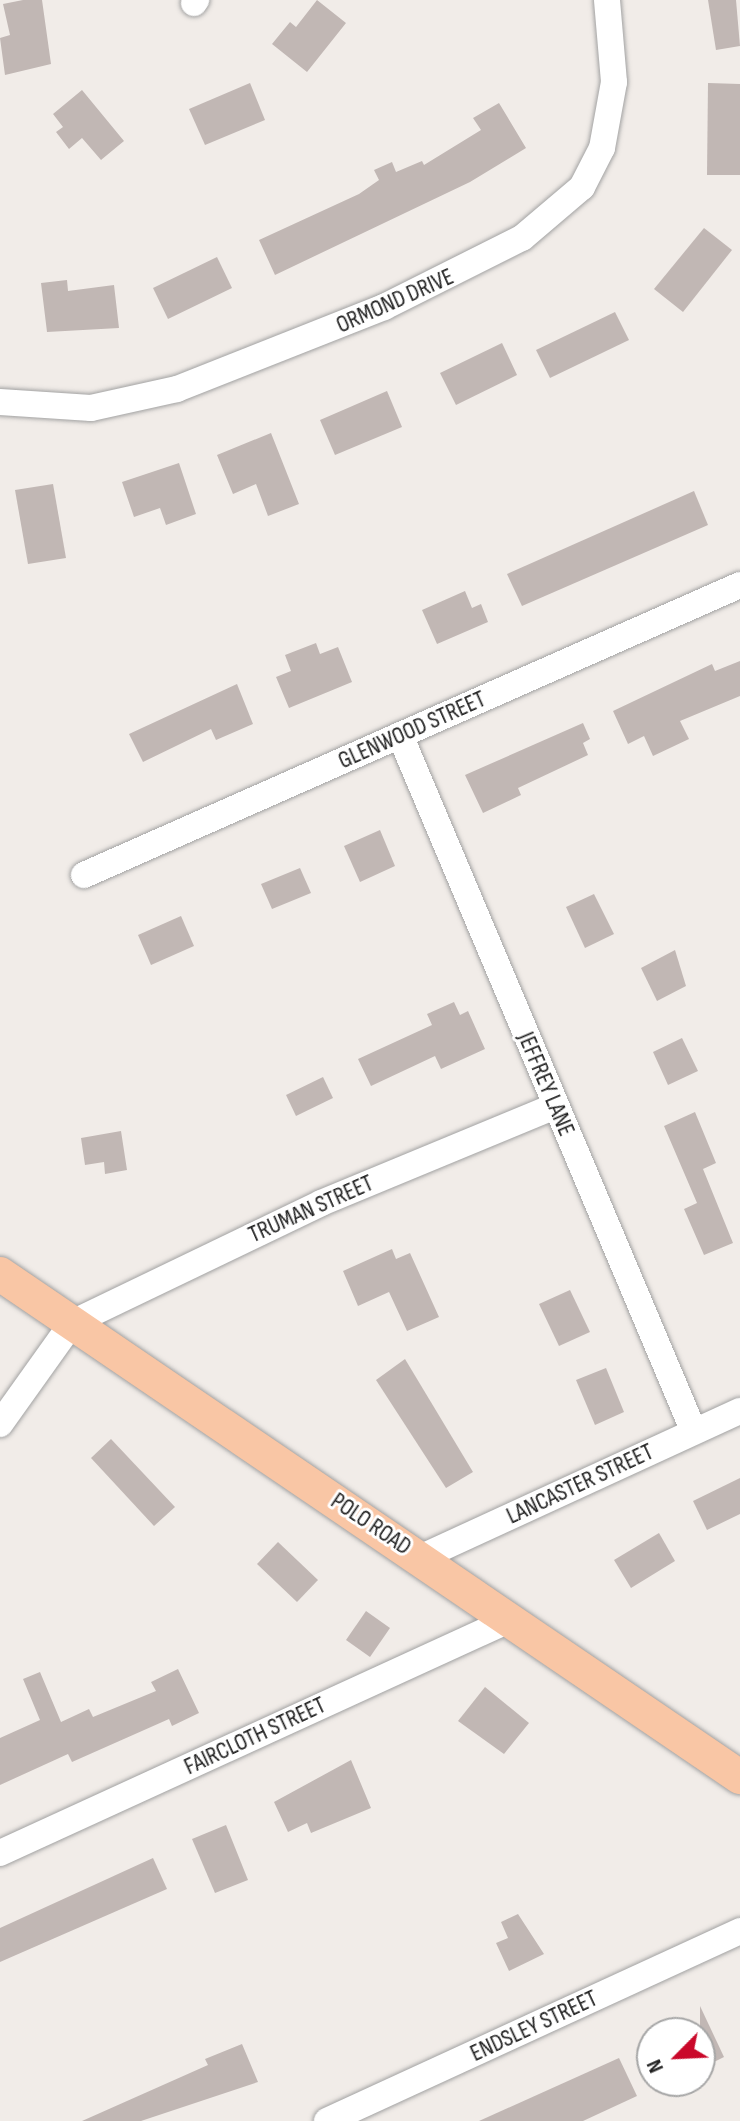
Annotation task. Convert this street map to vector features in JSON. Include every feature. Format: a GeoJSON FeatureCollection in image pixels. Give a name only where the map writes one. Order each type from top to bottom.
{"type":"FeatureCollection","features":[{"type":"Feature","properties":{"kind":"main road","name":"POLO ROAD"},"geometry":{"type":"LineString","coordinates":[[0,1274],[509,1620],[736,1769]]}},
{"type":"Feature","properties":{"kind":"street","name":"ORMOND DRIVE"},"geometry":{"type":"LineString","coordinates":[[0,402],[91,408],[177,389],[384,307],[522,238],[582,187],[602,148],[614,82],[607,0]]}},
{"type":"Feature","properties":{"kind":"street","name":"GLENWOOD STREET"},"geometry":{"type":"LineString","coordinates":[[84,875],[740,585]]}},
{"type":"Feature","properties":{"kind":"street","name":"JEFFREY LANE"},"geometry":{"type":"LineString","coordinates":[[400,735],[694,1432]]}},
{"type":"Feature","properties":{"kind":"street","name":"TRUMAN STREET"},"geometry":{"type":"LineString","coordinates":[[72,1323],[321,1203],[555,1106]]}},
{"type":"Feature","properties":{"kind":"street"},"geometry":{"type":"LineString","coordinates":[[0,1424],[72,1323]]}},
{"type":"Feature","properties":{"kind":"street","name":"LANCASTER STREET"},"geometry":{"type":"LineString","coordinates":[[420,1558],[740,1411]]}},
{"type":"Feature","properties":{"kind":"street","name":"FAIRCLOTH STREET"},"geometry":{"type":"LineString","coordinates":[[0,1853],[509,1620]]}},
{"type":"Feature","properties":{"kind":"street","name":"ENDSLEY STREET"},"geometry":{"type":"LineString","coordinates":[[327,2121],[740,1931]]}},
{"type":"Feature","properties":{"kind":"building"},"geometry":{"type":"Polygon","coordinates":[[[42,0],[51,64],[5,75],[0,38],[10,35],[3,4],[42,0]]]}},
{"type":"Feature","properties":{"kind":"building"},"geometry":{"type":"Polygon","coordinates":[[[317,0],[346,23],[307,72],[272,44],[290,22],[296,27],[317,0]]]}},
{"type":"Feature","properties":{"kind":"building"},"geometry":{"type":"Polygon","coordinates":[[[708,0],[736,0],[740,46],[716,50],[708,0]]]}},
{"type":"Feature","properties":{"kind":"building"},"geometry":{"type":"Polygon","coordinates":[[[250,83],[265,120],[205,145],[189,109],[250,83]]]}},
{"type":"Feature","properties":{"kind":"building"},"geometry":{"type":"Polygon","coordinates":[[[708,83],[740,84],[740,175],[707,175],[708,83]]]}},
{"type":"Feature","properties":{"kind":"building"},"geometry":{"type":"Polygon","coordinates":[[[82,90],[124,141],[101,160],[82,138],[69,149],[56,132],[63,127],[53,114],[82,90]]]}},
{"type":"Feature","properties":{"kind":"building"},"geometry":{"type":"Polygon","coordinates":[[[499,103],[526,148],[470,182],[275,275],[259,240],[359,194],[379,180],[374,170],[392,162],[396,172],[422,161],[424,165],[481,130],[473,118],[499,103]]]}},
{"type":"Feature","properties":{"kind":"building"},"geometry":{"type":"Polygon","coordinates":[[[704,228],[732,250],[683,312],[654,289],[704,228]]]}},
{"type":"Feature","properties":{"kind":"building"},"geometry":{"type":"Polygon","coordinates":[[[217,257],[232,288],[168,319],[153,288],[217,257]]]}},
{"type":"Feature","properties":{"kind":"building"},"geometry":{"type":"Polygon","coordinates":[[[67,280],[68,291],[114,285],[119,328],[47,332],[41,283],[67,280]]]}},
{"type":"Feature","properties":{"kind":"building"},"geometry":{"type":"Polygon","coordinates":[[[615,312],[629,340],[550,378],[536,350],[615,312]]]}},
{"type":"Feature","properties":{"kind":"building"},"geometry":{"type":"Polygon","coordinates":[[[502,343],[517,375],[456,405],[440,373],[502,343]]]}},
{"type":"Feature","properties":{"kind":"building"},"geometry":{"type":"Polygon","coordinates":[[[387,391],[402,427],[335,455],[320,420],[387,391]]]}},
{"type":"Feature","properties":{"kind":"building"},"geometry":{"type":"Polygon","coordinates":[[[271,433],[299,504],[268,516],[256,484],[233,494],[217,455],[271,433]]]}},
{"type":"Feature","properties":{"kind":"building"},"geometry":{"type":"Polygon","coordinates":[[[179,463],[196,514],[166,525],[160,508],[134,517],[122,482],[179,463]]]}},
{"type":"Feature","properties":{"kind":"building"},"geometry":{"type":"Polygon","coordinates":[[[53,484],[66,558],[28,564],[15,490],[53,484]]]}},
{"type":"Feature","properties":{"kind":"building"},"geometry":{"type":"Polygon","coordinates":[[[694,491],[708,525],[522,606],[507,574],[694,491]]]}},
{"type":"Feature","properties":{"kind":"building"},"geometry":{"type":"Polygon","coordinates":[[[465,591],[472,608],[481,604],[488,622],[437,644],[422,610],[465,591]]]}},
{"type":"Feature","properties":{"kind":"building"},"geometry":{"type":"Polygon","coordinates":[[[316,643],[320,654],[338,647],[352,682],[289,708],[276,677],[291,671],[285,655],[316,643]]]}},
{"type":"Feature","properties":{"kind":"building"},"geometry":{"type":"Polygon","coordinates":[[[740,661],[740,696],[680,721],[689,739],[653,756],[644,736],[628,744],[613,711],[712,664],[715,671],[740,661]]]}},
{"type":"Feature","properties":{"kind":"building"},"geometry":{"type":"Polygon","coordinates":[[[237,684],[253,724],[216,740],[211,729],[143,762],[129,734],[237,684]]]}},
{"type":"Feature","properties":{"kind":"building"},"geometry":{"type":"Polygon","coordinates":[[[583,723],[590,739],[583,743],[588,755],[518,788],[521,795],[483,813],[465,775],[583,723]]]}},
{"type":"Feature","properties":{"kind":"building"},"geometry":{"type":"Polygon","coordinates":[[[380,830],[395,866],[360,882],[344,846],[380,830]]]}},
{"type":"Feature","properties":{"kind":"building"},"geometry":{"type":"Polygon","coordinates":[[[300,868],[311,893],[272,909],[261,884],[300,868]]]}},
{"type":"Feature","properties":{"kind":"building"},"geometry":{"type":"Polygon","coordinates":[[[594,894],[614,934],[585,948],[566,907],[594,894]]]}},
{"type":"Feature","properties":{"kind":"building"},"geometry":{"type":"Polygon","coordinates":[[[181,916],[194,946],[151,965],[138,935],[181,916]]]}},
{"type":"Feature","properties":{"kind":"building"},"geometry":{"type":"Polygon","coordinates":[[[675,950],[686,986],[657,1001],[641,968],[675,950]]]}},
{"type":"Feature","properties":{"kind":"building"},"geometry":{"type":"Polygon","coordinates":[[[454,1002],[460,1015],[468,1011],[485,1049],[441,1069],[435,1056],[371,1086],[358,1059],[432,1025],[427,1014],[454,1002]]]}},
{"type":"Feature","properties":{"kind":"building"},"geometry":{"type":"Polygon","coordinates":[[[682,1038],[698,1071],[668,1085],[653,1052],[682,1038]]]}},
{"type":"Feature","properties":{"kind":"building"},"geometry":{"type":"Polygon","coordinates":[[[323,1077],[333,1098],[296,1116],[286,1095],[323,1077]]]}},
{"type":"Feature","properties":{"kind":"building"},"geometry":{"type":"Polygon","coordinates":[[[695,1112],[716,1163],[703,1169],[733,1243],[704,1255],[684,1209],[697,1203],[664,1126],[695,1112]]]}},
{"type":"Feature","properties":{"kind":"building"},"geometry":{"type":"Polygon","coordinates":[[[121,1131],[127,1170],[105,1174],[104,1162],[85,1165],[81,1138],[121,1131]]]}},
{"type":"Feature","properties":{"kind":"building"},"geometry":{"type":"Polygon","coordinates":[[[392,1249],[396,1259],[410,1253],[439,1317],[407,1331],[389,1292],[358,1306],[343,1271],[392,1249]]]}},
{"type":"Feature","properties":{"kind":"building"},"geometry":{"type":"Polygon","coordinates":[[[570,1290],[590,1332],[559,1346],[539,1304],[570,1290]]]}},
{"type":"Feature","properties":{"kind":"building"},"geometry":{"type":"Polygon","coordinates":[[[405,1359],[473,1472],[446,1488],[376,1380],[405,1359]]]}},
{"type":"Feature","properties":{"kind":"building"},"geometry":{"type":"Polygon","coordinates":[[[606,1368],[624,1412],[595,1425],[576,1380],[606,1368]]]}},
{"type":"Feature","properties":{"kind":"building"},"geometry":{"type":"Polygon","coordinates":[[[111,1439],[175,1507],[154,1526],[91,1458],[111,1439]]]}},
{"type":"Feature","properties":{"kind":"building"},"geometry":{"type":"Polygon","coordinates":[[[740,1478],[740,1514],[707,1530],[693,1501],[740,1478]]]}},
{"type":"Feature","properties":{"kind":"building"},"geometry":{"type":"Polygon","coordinates":[[[659,1533],[675,1561],[631,1588],[614,1560],[659,1533]]]}},
{"type":"Feature","properties":{"kind":"building"},"geometry":{"type":"Polygon","coordinates":[[[278,1542],[318,1580],[297,1602],[257,1564],[278,1542]]]}},
{"type":"Feature","properties":{"kind":"building"},"geometry":{"type":"Polygon","coordinates":[[[366,1611],[390,1628],[370,1657],[346,1640],[366,1611]]]}},
{"type":"Feature","properties":{"kind":"building"},"geometry":{"type":"Polygon","coordinates":[[[178,1669],[199,1713],[172,1726],[169,1719],[72,1762],[68,1754],[0,1785],[0,1738],[40,1720],[23,1679],[40,1672],[61,1722],[89,1709],[93,1717],[156,1691],[151,1682],[178,1669]]]}},
{"type":"Feature","properties":{"kind":"building"},"geometry":{"type":"Polygon","coordinates":[[[485,1687],[529,1723],[504,1754],[458,1721],[485,1687]]]}},
{"type":"Feature","properties":{"kind":"building"},"geometry":{"type":"Polygon","coordinates":[[[351,1760],[371,1808],[311,1833],[307,1823],[288,1832],[274,1802],[351,1760]]]}},
{"type":"Feature","properties":{"kind":"building"},"geometry":{"type":"Polygon","coordinates":[[[226,1825],[248,1880],[215,1893],[192,1839],[226,1825]]]}},
{"type":"Feature","properties":{"kind":"building"},"geometry":{"type":"Polygon","coordinates":[[[153,1858],[167,1889],[0,1962],[0,1928],[153,1858]]]}},
{"type":"Feature","properties":{"kind":"building"},"geometry":{"type":"Polygon","coordinates":[[[518,1914],[544,1954],[509,1971],[496,1943],[508,1938],[501,1922],[518,1914]]]}},
{"type":"Feature","properties":{"kind":"building"},"geometry":{"type":"Polygon","coordinates":[[[716,2040],[724,2057],[716,2061],[716,2040]]]}},
{"type":"Feature","properties":{"kind":"building"},"geometry":{"type":"Polygon","coordinates":[[[242,2044],[258,2082],[141,2121],[82,2121],[208,2065],[205,2059],[242,2044]]]}},
{"type":"Feature","properties":{"kind":"building"},"geometry":{"type":"Polygon","coordinates":[[[619,2058],[636,2094],[583,2121],[479,2121],[619,2058]]]}}]}
